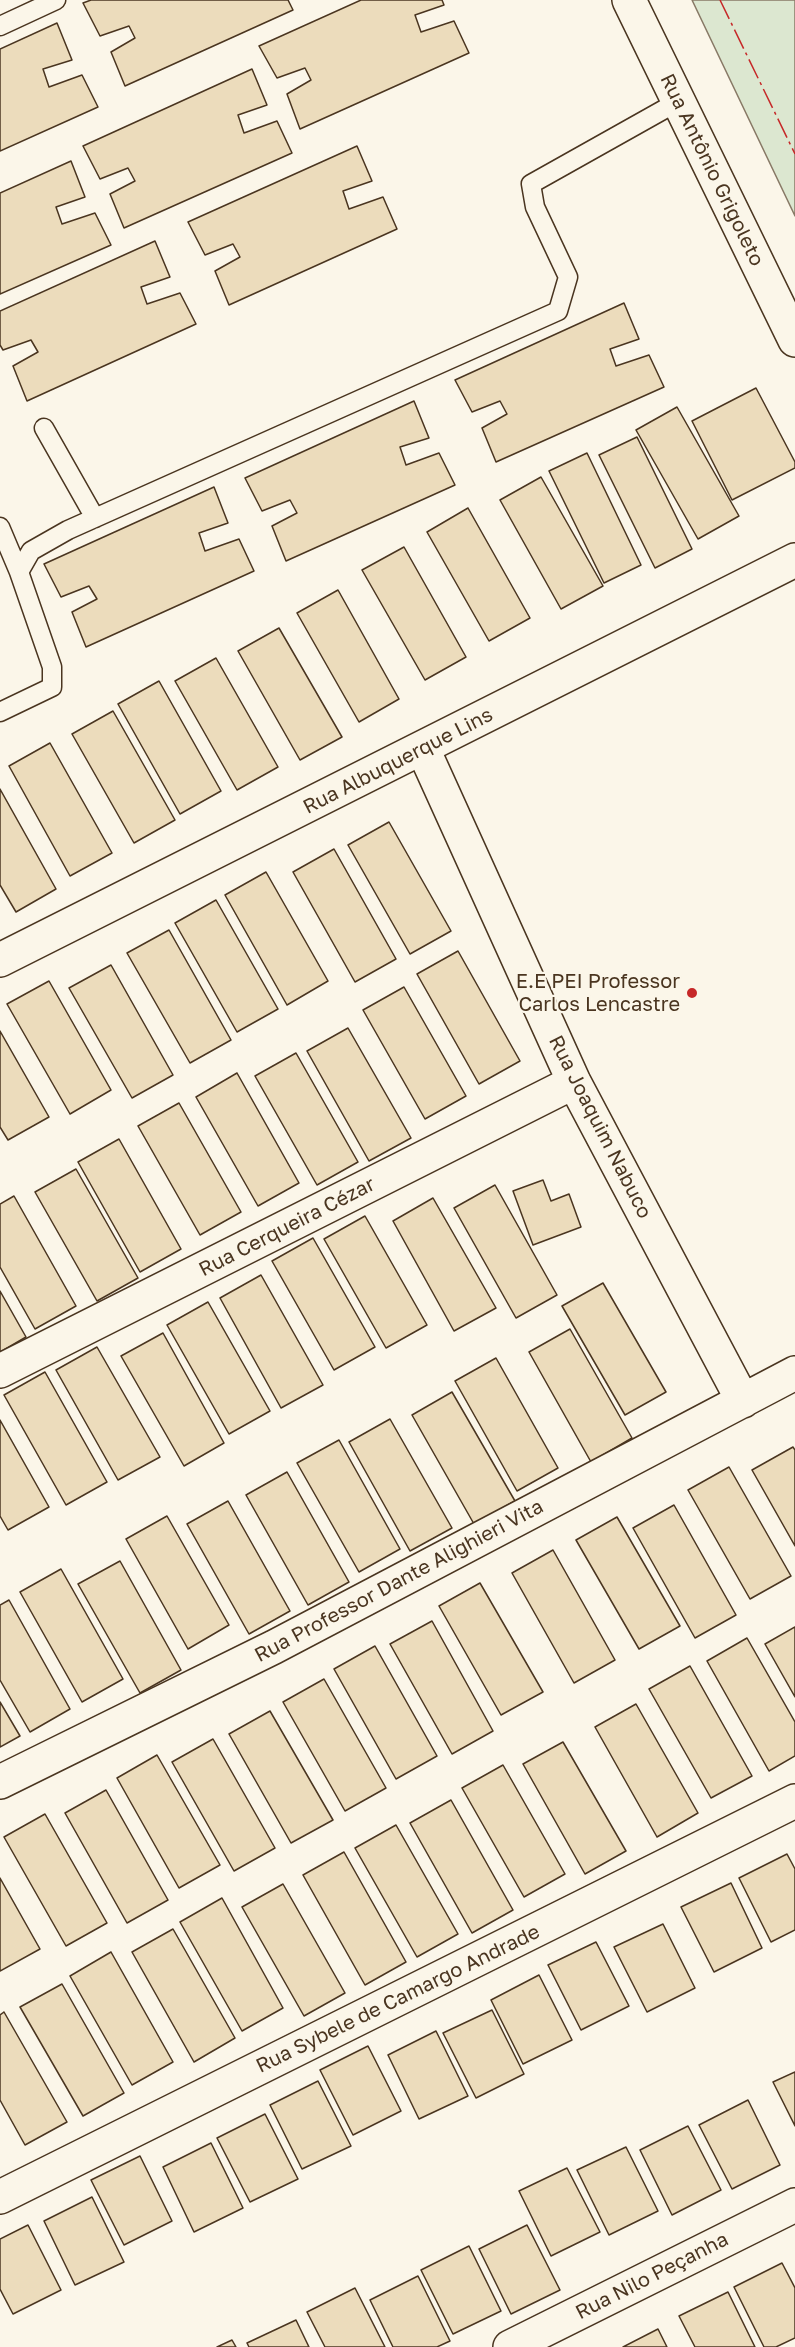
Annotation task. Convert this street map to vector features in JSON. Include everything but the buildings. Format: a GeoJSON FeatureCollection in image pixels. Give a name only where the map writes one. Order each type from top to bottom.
{"type":"FeatureCollection","features":[{"type":"Feature","properties":{"kind":"street","name":"Rua Antônio Grigoleto"},"geometry":{"type":"LineString","coordinates":[[629,0],[795,340]]}},
{"type":"Feature","properties":{"kind":"street","name":"Rua Albuquerque Lins"},"geometry":{"type":"LineString","coordinates":[[0,960],[795,560]]}},
{"type":"Feature","properties":{"kind":"street","name":"Rua Joaquim Nabuco"},"geometry":{"type":"LineString","coordinates":[[423,749],[574,1082],[743,1401]]}},
{"type":"Feature","properties":{"kind":"street","name":"Rua Cerqueira Cézar"},"geometry":{"type":"LineString","coordinates":[[0,1371],[574,1082]]}},
{"type":"Feature","properties":{"kind":"street","name":"Rua Professor Dante Alighieri Vita"},"geometry":{"type":"LineString","coordinates":[[0,1782],[274,1647],[795,1373]]}},
{"type":"Feature","properties":{"kind":"street","name":"Rua Sybele de Camargo Andrade"},"geometry":{"type":"LineString","coordinates":[[0,2197],[795,1801]]}},
{"type":"Feature","properties":{"kind":"street","name":"Rua Nilo Peçanha"},"geometry":{"type":"LineString","coordinates":[[510,2347],[795,2205]]}},
{"type":"Feature","properties":{"kind":"lane"},"geometry":{"type":"LineString","coordinates":[[0,26],[56,0]]}},
{"type":"Feature","properties":{"kind":"lane"},"geometry":{"type":"LineString","coordinates":[[19,572],[31,551],[68,530],[558,311],[568,277],[535,207],[531,184],[679,101]]}},
{"type":"Feature","properties":{"kind":"lane"},"geometry":{"type":"LineString","coordinates":[[44,428],[94,518]]}},
{"type":"Feature","properties":{"kind":"lane"},"geometry":{"type":"LineString","coordinates":[[0,526],[19,572],[52,667],[52,687],[0,712]]}},
{"type":"Feature","properties":{"kind":"green space"},"geometry":{"type":"Polygon","coordinates":[[[692,0],[795,0],[795,216],[692,0]]]}},
{"type":"Feature","properties":{"kind":"power"},"geometry":{"type":"LineString","coordinates":[[720,0],[795,154]]}},
{"type":"Feature","properties":{"kind":"place","name":"E.E PEI Professor Carlos Lencastre"},"geometry":{"type":"Point","coordinates":[692,993]}}]}
